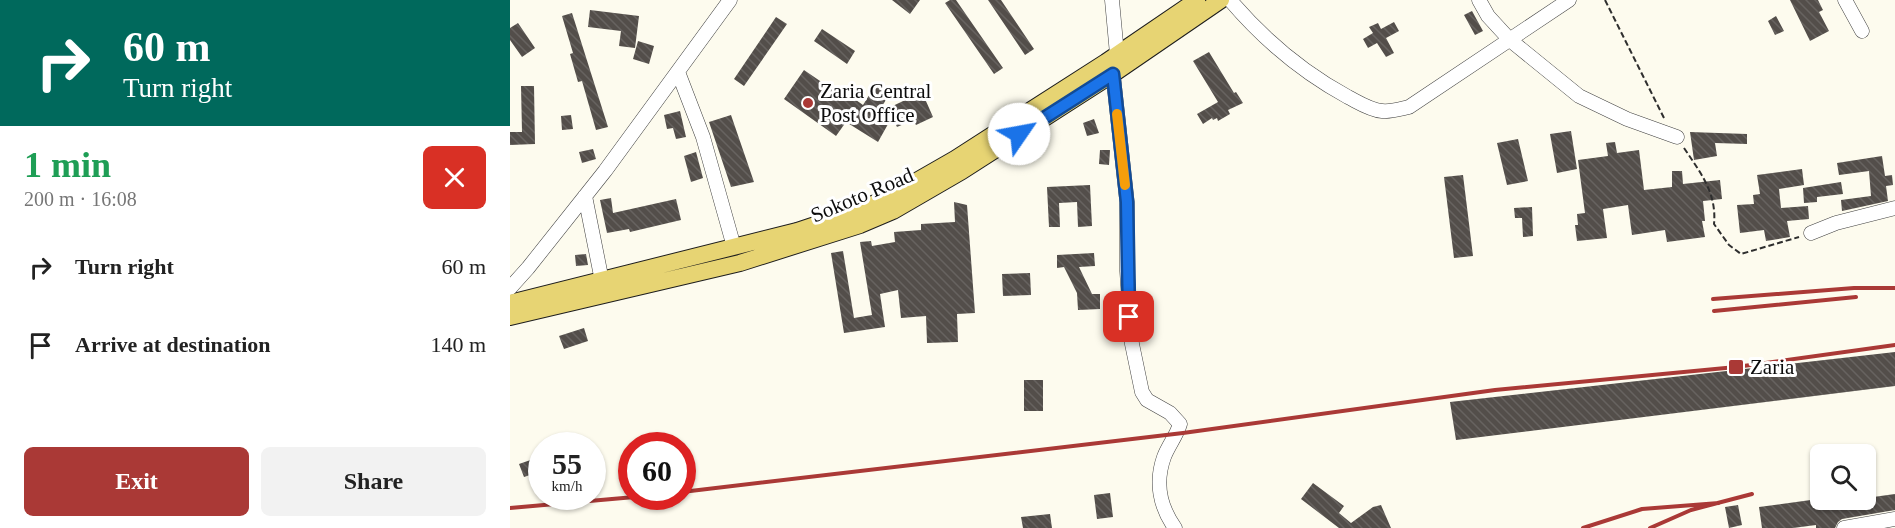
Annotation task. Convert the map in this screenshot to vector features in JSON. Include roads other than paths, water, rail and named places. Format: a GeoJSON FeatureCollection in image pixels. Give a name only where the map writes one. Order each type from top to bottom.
{"type":"FeatureCollection","features":[{"type":"Feature","properties":{"kind":"main road","name":"Sokoto Road"},"geometry":{"type":"LineString","coordinates":[[510,303],[797,231],[887,198],[955,159],[1197,0]]}},
{"type":"Feature","properties":{"kind":"main road","name":"Sokoto Road"},"geometry":{"type":"LineString","coordinates":[[510,317],[740,263],[860,225],[893,211],[929,191],[1113,74],[1221,0]]}},
{"type":"Feature","properties":{"kind":"street"},"geometry":{"type":"LineString","coordinates":[[510,288],[585,196],[730,0]]}},
{"type":"Feature","properties":{"kind":"street"},"geometry":{"type":"LineString","coordinates":[[1112,0],[1117,54]]}},
{"type":"Feature","properties":{"kind":"street"},"geometry":{"type":"LineString","coordinates":[[1230,0],[1251,24],[1302,69],[1368,108],[1381,111],[1409,107],[1569,0]]}},
{"type":"Feature","properties":{"kind":"street"},"geometry":{"type":"LineString","coordinates":[[1479,0],[1488,16],[1510,40],[1579,96],[1627,119],[1677,137]]}},
{"type":"Feature","properties":{"kind":"street"},"geometry":{"type":"LineString","coordinates":[[1845,0],[1862,31]]}},
{"type":"Feature","properties":{"kind":"street"},"geometry":{"type":"LineString","coordinates":[[678,72],[703,137],[734,248]]}},
{"type":"Feature","properties":{"kind":"street"},"geometry":{"type":"LineString","coordinates":[[1113,74],[1127,202],[1127,271],[1132,344],[1142,392],[1147,400],[1170,413],[1180,424],[1164,458],[1159,480],[1163,506],[1175,528]]}},
{"type":"Feature","properties":{"kind":"street"},"geometry":{"type":"LineString","coordinates":[[585,196],[602,281]]}},
{"type":"Feature","properties":{"kind":"street"},"geometry":{"type":"LineString","coordinates":[[1811,233],[1836,223],[1895,208]]}},
{"type":"Feature","properties":{"kind":"street"},"geometry":{"type":"LineString","coordinates":[[1844,528],[1895,519]]}},
{"type":"Feature","properties":{"kind":"railway"},"geometry":{"type":"LineString","coordinates":[[1713,299],[1854,288],[1895,288]]}},
{"type":"Feature","properties":{"kind":"railway"},"geometry":{"type":"LineString","coordinates":[[1714,311],[1856,297]]}},
{"type":"Feature","properties":{"kind":"railway"},"geometry":{"type":"LineString","coordinates":[[696,490],[1183,433],[1495,390],[1736,367],[1895,345]]}},
{"type":"Feature","properties":{"kind":"railway"},"geometry":{"type":"LineString","coordinates":[[1650,528],[1691,510],[1752,494]]}},
{"type":"Feature","properties":{"kind":"railway"},"geometry":{"type":"LineString","coordinates":[[510,508],[618,498]]}},
{"type":"Feature","properties":{"kind":"railway"},"geometry":{"type":"LineString","coordinates":[[1583,528],[1642,509],[1719,503]]}},
{"type":"Feature","properties":{"kind":"place","name":"Zaria Central Post Office"},"geometry":{"type":"Point","coordinates":[808,103]}},
{"type":"Feature","properties":{"kind":"place","name":"Zaria"},"geometry":{"type":"Point","coordinates":[1736,367]}}]}
